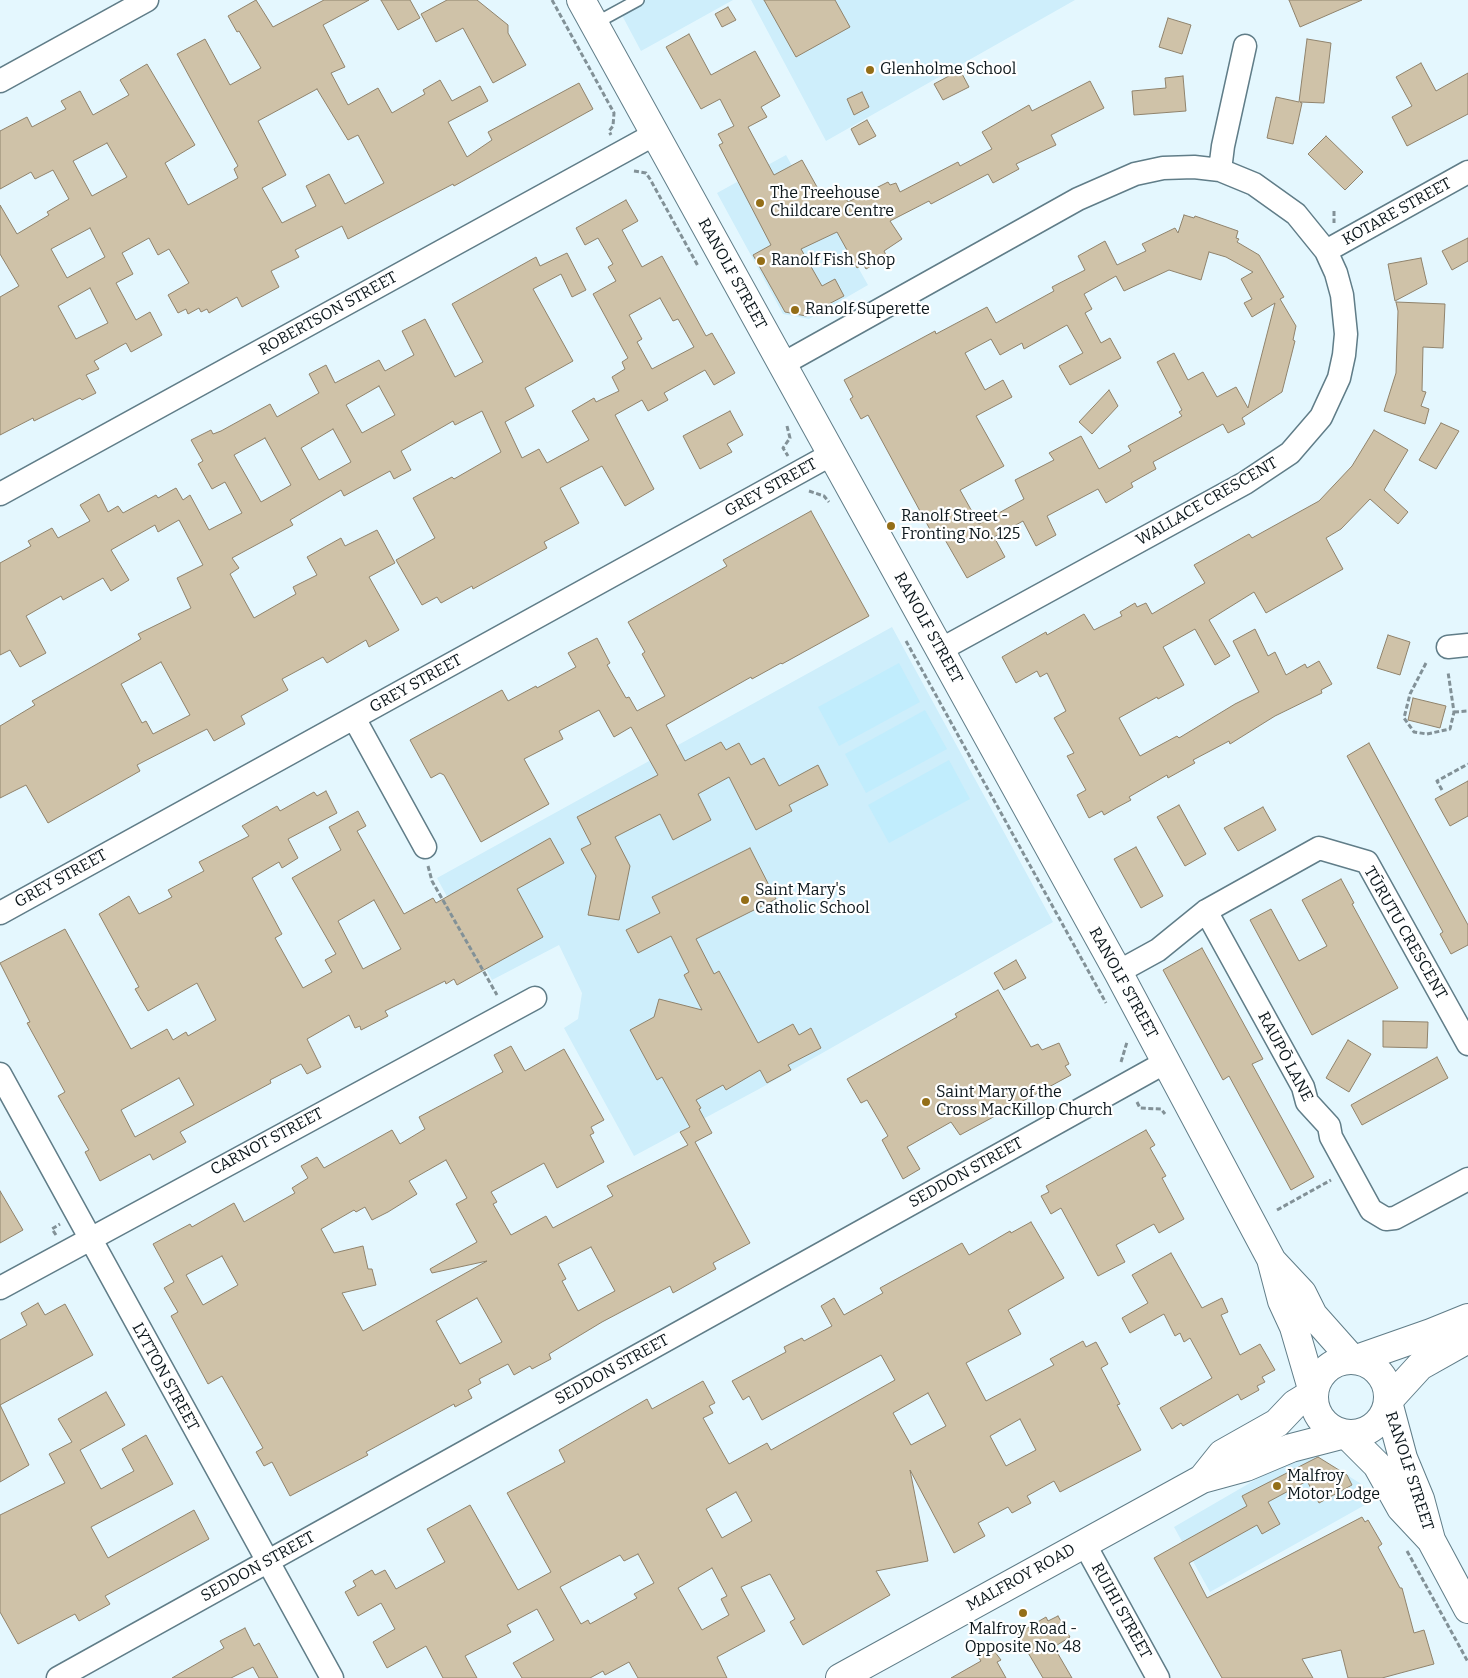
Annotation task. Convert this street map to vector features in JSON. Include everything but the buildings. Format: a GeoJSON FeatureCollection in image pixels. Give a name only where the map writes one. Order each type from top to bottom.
{"type":"FeatureCollection","features":[{"type":"Feature","properties":{"kind":"street"},"geometry":{"type":"LineString","coordinates":[[0,81],[147,0]]}},
{"type":"Feature","properties":{"kind":"street","name":"RANOLF STREET"},"geometry":{"type":"LineString","coordinates":[[581,0],[1118,972],[1271,1259],[1282,1301],[1294,1327],[1313,1392]]}},
{"type":"Feature","properties":{"kind":"street"},"geometry":{"type":"LineString","coordinates":[[1220,170],[1223,146],[1245,46]]}},
{"type":"Feature","properties":{"kind":"street","name":"ROBERTSON STREET"},"geometry":{"type":"LineString","coordinates":[[0,494],[655,134]]}},
{"type":"Feature","properties":{"kind":"street","name":"WALLACE CRESCENT"},"geometry":{"type":"LineString","coordinates":[[782,365],[1108,184],[1135,174],[1163,168],[1194,167],[1220,170],[1254,184],[1296,214],[1326,251],[1336,273],[1342,295],[1346,326],[1344,355],[1339,378],[1321,417],[1290,453],[1245,483],[940,650]]}},
{"type":"Feature","properties":{"kind":"street","name":"KOTARE STREET"},"geometry":{"type":"LineString","coordinates":[[1326,251],[1468,172]]}},
{"type":"Feature","properties":{"kind":"street","name":"GREY STREET"},"geometry":{"type":"LineString","coordinates":[[0,913],[832,454]]}},
{"type":"Feature","properties":{"kind":"street"},"geometry":{"type":"LineString","coordinates":[[354,718],[425,848]]}},
{"type":"Feature","properties":{"kind":"street","name":"TŪRUTU CRESCENT"},"geometry":{"type":"LineString","coordinates":[[1118,972],[1158,950],[1206,911],[1319,848],[1367,862],[1468,1044]]}},
{"type":"Feature","properties":{"kind":"street","name":"RAUPŌ LANE"},"geometry":{"type":"LineString","coordinates":[[1206,911],[1303,1087],[1307,1102],[1329,1126],[1331,1137],[1371,1210],[1386,1219],[1395,1218],[1468,1180]]}},
{"type":"Feature","properties":{"kind":"street","name":"CARNOT STREET"},"geometry":{"type":"LineString","coordinates":[[0,1288],[535,998]]}},
{"type":"Feature","properties":{"kind":"street","name":"SEDDON STREET"},"geometry":{"type":"LineString","coordinates":[[58,1678],[1166,1062]]}},
{"type":"Feature","properties":{"kind":"street","name":"LYTTON STREET"},"geometry":{"type":"LineString","coordinates":[[0,1074],[332,1678]]}},
{"type":"Feature","properties":{"kind":"street","name":"RANOLF STREET"},"geometry":{"type":"LineString","coordinates":[[1271,1259],[1302,1293],[1314,1314],[1353,1360]]}},
{"type":"Feature","properties":{"kind":"street"},"geometry":{"type":"LineString","coordinates":[[1353,1360],[1364,1362],[1379,1374],[1388,1391],[1388,1401],[1385,1411],[1374,1427],[1356,1434],[1346,1434],[1329,1428],[1318,1415],[1313,1392],[1316,1383],[1327,1368],[1335,1363],[1353,1360],[1432,1333],[1468,1318]]}},
{"type":"Feature","properties":{"kind":"street"},"geometry":{"type":"LineString","coordinates":[[1388,1401],[1420,1366],[1468,1339]]}},
{"type":"Feature","properties":{"kind":"street","name":"MALFROY ROAD"},"geometry":{"type":"LineString","coordinates":[[1202,1479],[1222,1454],[1277,1423],[1296,1404],[1313,1392]]}},
{"type":"Feature","properties":{"kind":"street","name":"RANOLF STREET"},"geometry":{"type":"LineString","coordinates":[[1388,1401],[1408,1474],[1420,1499],[1431,1540],[1468,1609]]}},
{"type":"Feature","properties":{"kind":"street","name":"RANOLF STREET"},"geometry":{"type":"LineString","coordinates":[[1346,1434],[1376,1465],[1401,1508],[1431,1540]]}},
{"type":"Feature","properties":{"kind":"street","name":"MALFROY ROAD"},"geometry":{"type":"LineString","coordinates":[[840,1678],[1202,1479],[1246,1467],[1291,1448],[1346,1434]]}},
{"type":"Feature","properties":{"kind":"street","name":"RUIHI STREET"},"geometry":{"type":"LineString","coordinates":[[1084,1543],[1158,1678]]}},
{"type":"Feature","properties":{"kind":"lane"},"geometry":{"type":"LineString","coordinates":[[594,24],[638,0]]}},
{"type":"Feature","properties":{"kind":"path"},"geometry":{"type":"LineString","coordinates":[[552,0],[614,113],[613,126],[609,131],[615,141]]}},
{"type":"Feature","properties":{"kind":"path"},"geometry":{"type":"LineString","coordinates":[[631,171],[646,173],[702,273]]}},
{"type":"Feature","properties":{"kind":"path"},"geometry":{"type":"LineString","coordinates":[[1334,211],[1334,225]]}},
{"type":"Feature","properties":{"kind":"path"},"geometry":{"type":"LineString","coordinates":[[784,420],[790,438],[783,448],[791,462]]}},
{"type":"Feature","properties":{"kind":"path"},"geometry":{"type":"LineString","coordinates":[[805,484],[808,491],[824,496],[833,509]]}},
{"type":"Feature","properties":{"kind":"path"},"geometry":{"type":"LineString","coordinates":[[905,640],[1108,1008]]}},
{"type":"Feature","properties":{"kind":"path"},"geometry":{"type":"LineString","coordinates":[[1426,663],[1410,694],[1404,718],[1414,732],[1427,734],[1450,729],[1454,712],[1448,672]]}},
{"type":"Feature","properties":{"kind":"path"},"geometry":{"type":"LineString","coordinates":[[1454,712],[1468,711]]}},
{"type":"Feature","properties":{"kind":"path"},"geometry":{"type":"LineString","coordinates":[[1442,790],[1436,780],[1468,764]]}},
{"type":"Feature","properties":{"kind":"path"},"geometry":{"type":"LineString","coordinates":[[425,848],[432,881],[507,1013]]}},
{"type":"Feature","properties":{"kind":"path"},"geometry":{"type":"LineString","coordinates":[[1118,1067],[1127,1043],[1122,1034]]}},
{"type":"Feature","properties":{"kind":"path"},"geometry":{"type":"LineString","coordinates":[[1135,1099],[1140,1108],[1161,1109],[1170,1122]]}},
{"type":"Feature","properties":{"kind":"path"},"geometry":{"type":"LineString","coordinates":[[1276,1210],[1339,1176]]}},
{"type":"Feature","properties":{"kind":"path"},"geometry":{"type":"LineString","coordinates":[[1405,1549],[1468,1662]]}},
{"type":"Feature","properties":{"kind":"shaded area"},"geometry":{"type":"Polygon","coordinates":[[[627,0],[733,0],[641,51],[617,6],[627,0]]]}},
{"type":"Feature","properties":{"kind":"shaded area","name":"Glenholme School"},"geometry":{"type":"Polygon","coordinates":[[[751,0],[1075,0],[826,141],[751,0]]]}},
{"type":"Feature","properties":{"kind":"shaded area"},"geometry":{"type":"Polygon","coordinates":[[[786,155],[823,221],[830,218],[868,285],[809,319],[783,314],[717,193],[786,155]]]}},
{"type":"Feature","properties":{"kind":"shaded area","name":"Saint Mary's Catholic School"},"geometry":{"type":"Polygon","coordinates":[[[892,627],[1053,922],[759,1089],[634,1156],[564,1028],[578,1019],[582,993],[559,945],[492,980],[437,878],[892,627]]]}},
{"type":"Feature","properties":{"kind":"shaded area"},"geometry":{"type":"Polygon","coordinates":[[[899,663],[920,702],[839,746],[818,707],[899,663]]]}},
{"type":"Feature","properties":{"kind":"shaded area"},"geometry":{"type":"Polygon","coordinates":[[[925,710],[947,749],[866,793],[845,754],[925,710]]]}},
{"type":"Feature","properties":{"kind":"shaded area"},"geometry":{"type":"Polygon","coordinates":[[[949,760],[970,799],[889,843],[868,805],[949,760]]]}},
{"type":"Feature","properties":{"kind":"shaded area"},"geometry":{"type":"Polygon","coordinates":[[[1318,1457],[1363,1485],[1372,1501],[1210,1592],[1174,1527],[1286,1462],[1318,1457]]]}},
{"type":"Feature","properties":{"kind":"place","name":"Glenholme School"},"geometry":{"type":"Point","coordinates":[870,70]}},
{"type":"Feature","properties":{"kind":"place","name":"The Treehouse Childcare Centre"},"geometry":{"type":"Point","coordinates":[760,203]}},
{"type":"Feature","properties":{"kind":"place","name":"Ranolf Fish Shop"},"geometry":{"type":"Point","coordinates":[761,261]}},
{"type":"Feature","properties":{"kind":"place","name":"Ranolf Superette"},"geometry":{"type":"Point","coordinates":[795,310]}},
{"type":"Feature","properties":{"kind":"place","name":"Ranolf Street - Fronting No. 125"},"geometry":{"type":"Point","coordinates":[891,526]}},
{"type":"Feature","properties":{"kind":"place","name":"Saint Mary's Catholic School"},"geometry":{"type":"Point","coordinates":[745,900]}},
{"type":"Feature","properties":{"kind":"place","name":"Saint Mary of the Cross MacKillop Church"},"geometry":{"type":"Point","coordinates":[926,1102]}},
{"type":"Feature","properties":{"kind":"place","name":"Malfroy Motor Lodge"},"geometry":{"type":"Point","coordinates":[1277,1486]}},
{"type":"Feature","properties":{"kind":"place","name":"Malfroy Road - Opposite No. 48"},"geometry":{"type":"Point","coordinates":[1023,1613]}}]}
